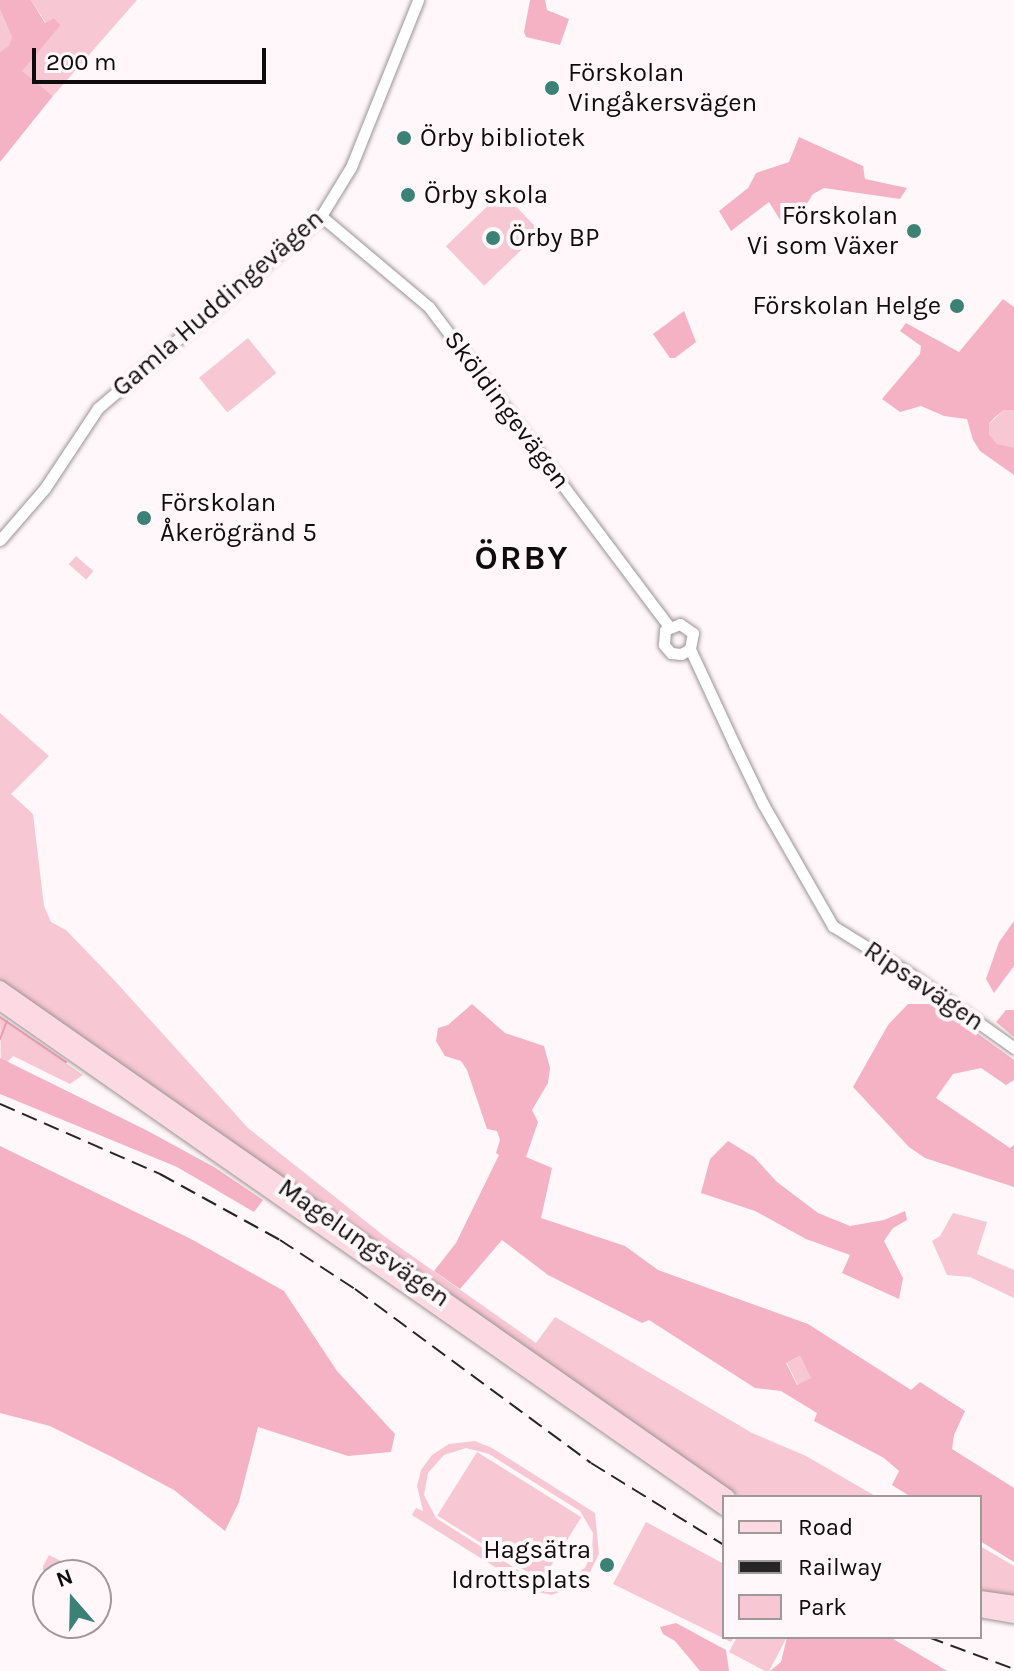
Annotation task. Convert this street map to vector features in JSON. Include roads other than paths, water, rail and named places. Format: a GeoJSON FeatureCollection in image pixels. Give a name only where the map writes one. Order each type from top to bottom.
{"type":"FeatureCollection","features":[{"type":"Feature","properties":{"kind":"main road","name":"Magelungsvägen"},"geometry":{"type":"LineString","coordinates":[[0,988],[725,1495]]}},
{"type":"Feature","properties":{"kind":"main road","name":"Magelungsvägen"},"geometry":{"type":"LineString","coordinates":[[0,1003],[722,1507]]}},
{"type":"Feature","properties":{"kind":"main road"},"geometry":{"type":"LineString","coordinates":[[982,1598],[1014,1603]]}},
{"type":"Feature","properties":{"kind":"main road"},"geometry":{"type":"LineString","coordinates":[[982,1610],[1014,1616]]}},
{"type":"Feature","properties":{"kind":"street","name":"Gamla Huddingevägen"},"geometry":{"type":"LineString","coordinates":[[0,540],[45,488],[98,408],[321,216],[351,167],[418,0]]}},
{"type":"Feature","properties":{"kind":"street","name":"Sköldingevägen"},"geometry":{"type":"LineString","coordinates":[[321,216],[429,307],[669,627]]}},
{"type":"Feature","properties":{"kind":"street","name":"Sköldingevägen"},"geometry":{"type":"LineString","coordinates":[[680,624],[690,629],[694,641],[690,649],[676,654],[667,649],[663,640],[669,627],[680,624]]}},
{"type":"Feature","properties":{"kind":"street","name":"Sköldingevägen"},"geometry":{"type":"LineString","coordinates":[[690,649],[763,804],[833,926]]}},
{"type":"Feature","properties":{"kind":"street","name":"Ripsavägen"},"geometry":{"type":"LineString","coordinates":[[833,926],[910,974],[1014,1048]]}},
{"type":"Feature","properties":{"kind":"waterway"},"geometry":{"type":"LineString","coordinates":[[0,1017],[66,1062]]}},
{"type":"Feature","properties":{"kind":"waterway"},"geometry":{"type":"LineString","coordinates":[[0,1039],[7,1021]]}},
{"type":"Feature","properties":{"kind":"railway"},"geometry":{"type":"LineString","coordinates":[[0,1104],[160,1174],[280,1240],[355,1289],[591,1463],[722,1544]]}},
{"type":"Feature","properties":{"kind":"railway"},"geometry":{"type":"LineString","coordinates":[[933,1639],[1014,1669]]}},
{"type":"Feature","properties":{"kind":"place","name":"Förskolan Vingåkersvägen"},"geometry":{"type":"Point","coordinates":[552,88]}},
{"type":"Feature","properties":{"kind":"place","name":"Örby bibliotek"},"geometry":{"type":"Point","coordinates":[404,138]}},
{"type":"Feature","properties":{"kind":"place","name":"Örby skola"},"geometry":{"type":"Point","coordinates":[408,195]}},
{"type":"Feature","properties":{"kind":"place","name":"Förskolan Vi som Växer"},"geometry":{"type":"Point","coordinates":[914,231]}},
{"type":"Feature","properties":{"kind":"place","name":"Örby BP"},"geometry":{"type":"Point","coordinates":[493,238]}},
{"type":"Feature","properties":{"kind":"place","name":"Förskolan Helge"},"geometry":{"type":"Point","coordinates":[957,306]}},
{"type":"Feature","properties":{"kind":"place","name":"Förskolan Åkerögränd 5"},"geometry":{"type":"Point","coordinates":[144,518]}},
{"type":"Feature","properties":{"kind":"place","name":"Hagsätra Idrottsplats"},"geometry":{"type":"Point","coordinates":[607,1565]}},
{"type":"Feature","properties":{"kind":"district","name":"ÖRBY"},"geometry":{"type":"Point","coordinates":[522,559]}}]}
